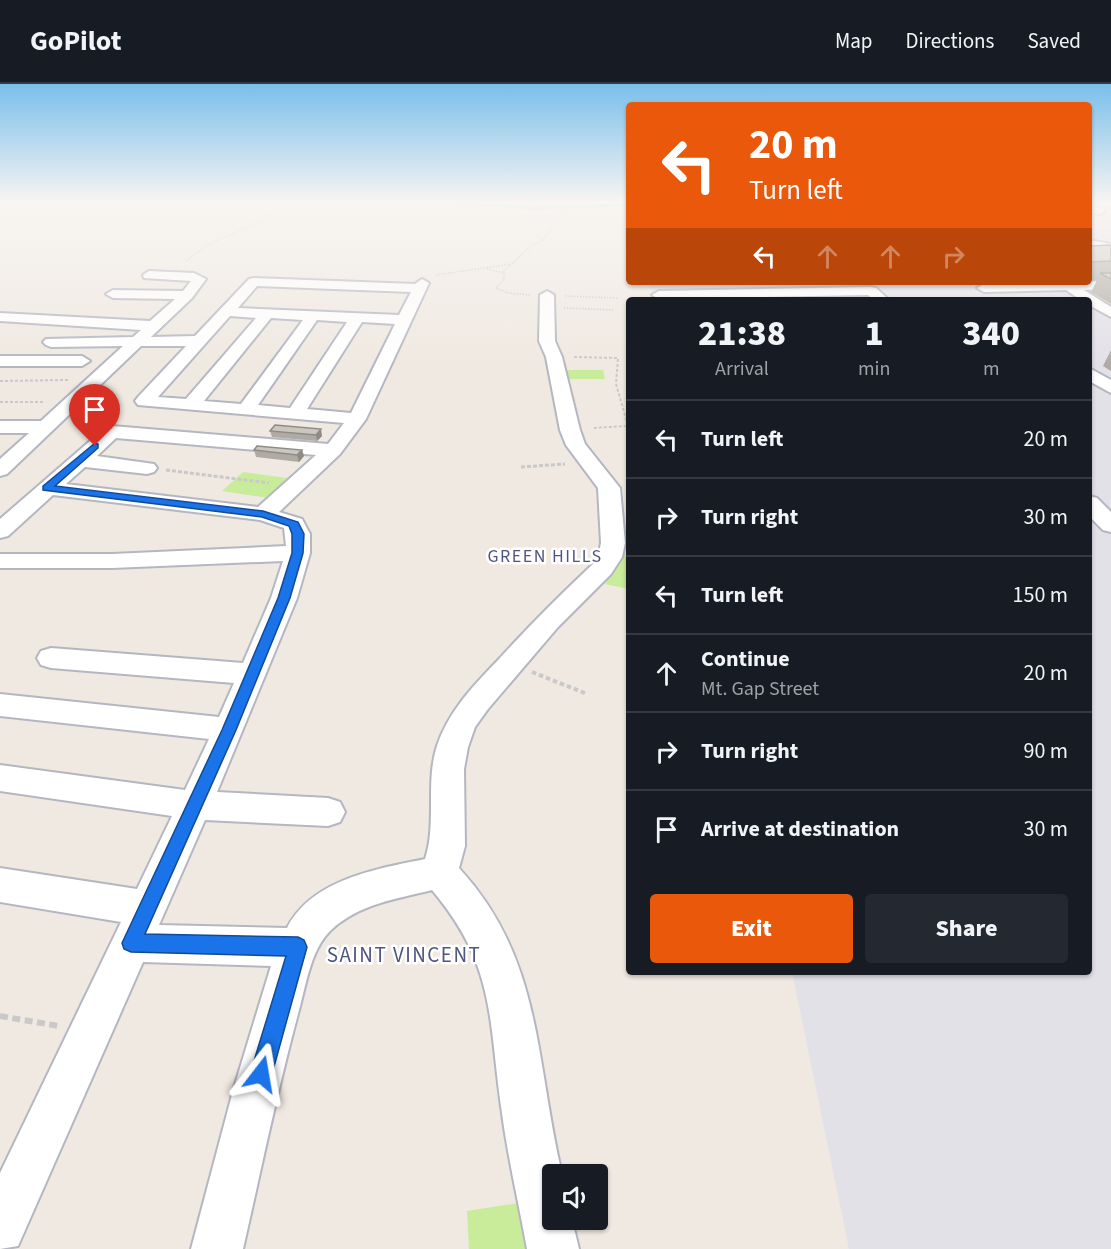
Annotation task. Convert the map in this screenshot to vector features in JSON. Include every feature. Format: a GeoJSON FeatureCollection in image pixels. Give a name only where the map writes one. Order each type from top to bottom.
{"type":"FeatureCollection","features":[{"type":"Feature","properties":{"kind":"street"},"geometry":{"type":"LineString","coordinates":[[0,470],[8,455],[47,427],[75,402],[187,295],[199,278],[149,275]]}},
{"type":"Feature","properties":{"kind":"street"},"geometry":{"type":"LineString","coordinates":[[47,488],[270,499],[333,450],[357,419],[419,291],[254,282],[144,401],[357,419]]}},
{"type":"Feature","properties":{"kind":"street"},"geometry":{"type":"LineString","coordinates":[[697,285],[815,285]]}},
{"type":"Feature","properties":{"kind":"street"},"geometry":{"type":"LineString","coordinates":[[984,288],[1111,285]]}},
{"type":"Feature","properties":{"kind":"street"},"geometry":{"type":"LineString","coordinates":[[1069,286],[1086,297]]}},
{"type":"Feature","properties":{"kind":"street"},"geometry":{"type":"LineString","coordinates":[[659,295],[759,296],[871,291],[878,297]]}},
{"type":"Feature","properties":{"kind":"street"},"geometry":{"type":"LineString","coordinates":[[173,309],[113,301],[187,295]]}},
{"type":"Feature","properties":{"kind":"street"},"geometry":{"type":"LineString","coordinates":[[439,873],[447,846],[447,770],[452,747],[461,724],[477,701],[549,621],[591,581],[610,557],[613,543],[609,488],[576,445],[570,430],[554,357],[547,341],[548,301]]}},
{"type":"Feature","properties":{"kind":"street"},"geometry":{"type":"LineString","coordinates":[[1092,301],[1111,313]]}},
{"type":"Feature","properties":{"kind":"street"},"geometry":{"type":"LineString","coordinates":[[226,312],[405,320]]}},
{"type":"Feature","properties":{"kind":"street"},"geometry":{"type":"LineString","coordinates":[[191,405],[267,314]]}},
{"type":"Feature","properties":{"kind":"street"},"geometry":{"type":"LineString","coordinates":[[246,410],[313,316]]}},
{"type":"Feature","properties":{"kind":"street"},"geometry":{"type":"LineString","coordinates":[[0,317],[155,326]]}},
{"type":"Feature","properties":{"kind":"street"},"geometry":{"type":"LineString","coordinates":[[295,414],[357,318]]}},
{"type":"Feature","properties":{"kind":"street"},"geometry":{"type":"LineString","coordinates":[[51,342],[199,341]]}},
{"type":"Feature","properties":{"kind":"street"},"geometry":{"type":"LineString","coordinates":[[0,361],[119,360]]}},
{"type":"Feature","properties":{"kind":"street"},"geometry":{"type":"LineString","coordinates":[[1092,376],[1111,388]]}},
{"type":"Feature","properties":{"kind":"street"},"geometry":{"type":"LineString","coordinates":[[0,427],[47,427]]}},
{"type":"Feature","properties":{"kind":"street"},"geometry":{"type":"LineString","coordinates":[[0,531],[112,432],[333,450]]}},
{"type":"Feature","properties":{"kind":"street"},"geometry":{"type":"LineString","coordinates":[[78,460],[147,468]]}},
{"type":"Feature","properties":{"kind":"street"},"geometry":{"type":"LineString","coordinates":[[0,1228],[229,730],[284,598],[298,553],[298,534],[294,524],[270,499]]}},
{"type":"Feature","properties":{"kind":"street"},"geometry":{"type":"LineString","coordinates":[[1092,506],[1111,525]]}},
{"type":"Feature","properties":{"kind":"street"},"geometry":{"type":"LineString","coordinates":[[0,561],[73,563],[298,553]]}},
{"type":"Feature","properties":{"kind":"street"},"geometry":{"type":"LineString","coordinates":[[51,658],[252,674]]}},
{"type":"Feature","properties":{"kind":"street"},"geometry":{"type":"LineString","coordinates":[[0,705],[229,730]]}},
{"type":"Feature","properties":{"kind":"street"},"geometry":{"type":"LineString","coordinates":[[0,778],[194,805],[328,812]]}},
{"type":"Feature","properties":{"kind":"street"},"geometry":{"type":"LineString","coordinates":[[217,1249],[272,1030],[298,947],[307,929],[317,917],[357,894],[384,885],[439,873]]}},
{"type":"Feature","properties":{"kind":"street"},"geometry":{"type":"LineString","coordinates":[[439,873],[457,891],[494,951],[514,1020],[525,1114],[553,1249]]}},
{"type":"Feature","properties":{"kind":"street"},"geometry":{"type":"LineString","coordinates":[[0,885],[147,908]]}},
{"type":"Feature","properties":{"kind":"street"},"geometry":{"type":"LineString","coordinates":[[131,943],[298,947]]}},
{"type":"Feature","properties":{"kind":"path"},"geometry":{"type":"LineString","coordinates":[[149,275],[182,264],[192,256]]}},
{"type":"Feature","properties":{"kind":"path"},"geometry":{"type":"LineString","coordinates":[[521,256],[504,273],[504,279],[496,288],[501,292],[613,310]]}},
{"type":"Feature","properties":{"kind":"path"},"geometry":{"type":"LineString","coordinates":[[419,291],[443,273],[514,264]]}},
{"type":"Feature","properties":{"kind":"path"},"geometry":{"type":"LineString","coordinates":[[483,268],[504,273]]}},
{"type":"Feature","properties":{"kind":"path"},"geometry":{"type":"LineString","coordinates":[[548,301],[618,298]]}},
{"type":"Feature","properties":{"kind":"path"},"geometry":{"type":"LineString","coordinates":[[554,357],[618,358],[615,375],[617,392],[626,420]]}},
{"type":"Feature","properties":{"kind":"path"},"geometry":{"type":"LineString","coordinates":[[0,381],[98,380]]}},
{"type":"Feature","properties":{"kind":"path"},"geometry":{"type":"LineString","coordinates":[[0,402],[75,402]]}},
{"type":"Feature","properties":{"kind":"path"},"geometry":{"type":"LineString","coordinates":[[570,430],[626,426]]}},
{"type":"Feature","properties":{"kind":"path"},"geometry":{"type":"LineString","coordinates":[[521,466],[591,463]]}},
{"type":"Feature","properties":{"kind":"path"},"geometry":{"type":"LineString","coordinates":[[147,468],[270,499]]}},
{"type":"Feature","properties":{"kind":"path"},"geometry":{"type":"LineString","coordinates":[[512,663],[587,694]]}},
{"type":"Feature","properties":{"kind":"path"},"geometry":{"type":"LineString","coordinates":[[0,1016],[91,1031]]}},
{"type":"Feature","properties":{"kind":"shaded area"},"geometry":{"type":"Polygon","coordinates":[[[1092,256],[1111,256],[1111,1249],[849,1249],[793,975],[1092,975],[1092,297],[652,297],[650,285],[1092,285],[1092,256]]]}},
{"type":"Feature","properties":{"kind":"green space"},"geometry":{"type":"Polygon","coordinates":[[[563,370],[603,370],[605,379],[564,379],[563,370]]]}},
{"type":"Feature","properties":{"kind":"green space"},"geometry":{"type":"Polygon","coordinates":[[[243,472],[294,479],[275,499],[222,491],[243,472]]]}},
{"type":"Feature","properties":{"kind":"green space"},"geometry":{"type":"Polygon","coordinates":[[[623,554],[626,555],[626,589],[605,584],[623,554]]]}},
{"type":"Feature","properties":{"kind":"green space"},"geometry":{"type":"Polygon","coordinates":[[[525,1202],[529,1249],[469,1249],[467,1211],[525,1202]]]}},
{"type":"Feature","properties":{"kind":"building"},"geometry":{"type":"Polygon","coordinates":[[[1092,256],[1111,256],[1111,261],[1092,262],[1092,256]]]}},
{"type":"Feature","properties":{"kind":"building"},"geometry":{"type":"Polygon","coordinates":[[[1100,273],[1111,273],[1111,279],[1100,273]]]}},
{"type":"Feature","properties":{"kind":"building"},"geometry":{"type":"Polygon","coordinates":[[[275,425],[321,429],[316,435],[270,431],[275,425]]]}},
{"type":"Feature","properties":{"kind":"building"},"geometry":{"type":"Polygon","coordinates":[[[257,446],[302,450],[297,455],[254,450],[257,446]]]}},
{"type":"Feature","properties":{"kind":"district","name":"GREEN HILLS"},"geometry":{"type":"Point","coordinates":[545,556]}},
{"type":"Feature","properties":{"kind":"district","name":"SAINT VINCENT"},"geometry":{"type":"Point","coordinates":[404,955]}},
{"type":"Feature","properties":{"kind":"route"},"geometry":{"type":"LineString","coordinates":[[95,446],[47,488],[263,514],[282,518],[294,524],[298,534],[298,553],[284,598],[229,730],[131,943],[298,947],[261,1074]]}}]}
